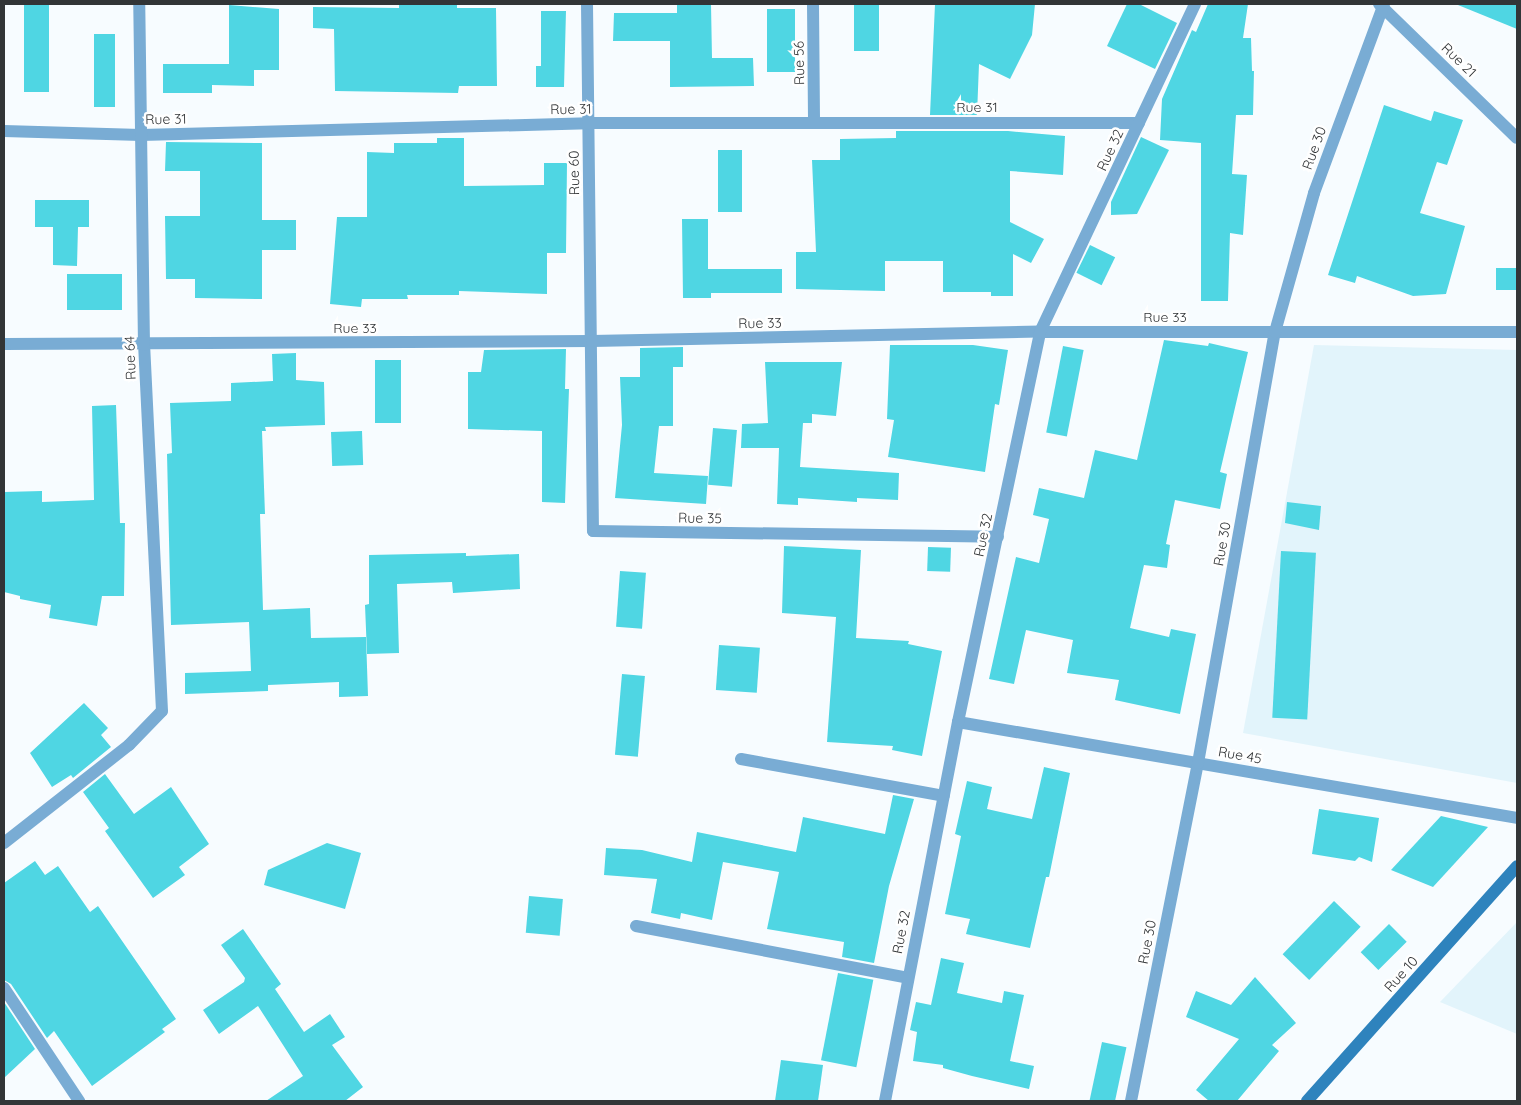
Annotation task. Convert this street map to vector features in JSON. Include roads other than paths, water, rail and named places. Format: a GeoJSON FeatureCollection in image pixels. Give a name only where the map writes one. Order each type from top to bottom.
{"type":"FeatureCollection","features":[{"type":"Feature","properties":{"kind":"main road","name":"Rue 10"},"geometry":{"type":"LineString","coordinates":[[1306,1101],[1517,866]]}},
{"type":"Feature","properties":{"kind":"street","name":"Rue 64"},"geometry":{"type":"LineString","coordinates":[[4,843],[129,745],[162,710],[144,345],[139,4]]}},
{"type":"Feature","properties":{"kind":"street","name":"Rue 60"},"geometry":{"type":"LineString","coordinates":[[587,4],[592,341]]}},
{"type":"Feature","properties":{"kind":"street","name":"Rue 56"},"geometry":{"type":"LineString","coordinates":[[813,4],[814,121]]}},
{"type":"Feature","properties":{"kind":"street","name":"Rue 32"},"geometry":{"type":"LineString","coordinates":[[885,1101],[958,722],[1040,332],[1195,4]]}},
{"type":"Feature","properties":{"kind":"street","name":"Rue 21"},"geometry":{"type":"LineString","coordinates":[[1382,5],[1517,138]]}},
{"type":"Feature","properties":{"kind":"street","name":"Rue 30"},"geometry":{"type":"LineString","coordinates":[[1131,1101],[1198,763],[1275,332],[1314,193],[1382,5]]}},
{"type":"Feature","properties":{"kind":"street","name":"Rue 31"},"geometry":{"type":"LineString","coordinates":[[4,131],[141,135],[588,123],[814,121],[1139,123]]}},
{"type":"Feature","properties":{"kind":"street","name":"Rue 33"},"geometry":{"type":"LineString","coordinates":[[4,344],[144,345],[592,341],[1040,332],[1517,332]]}},
{"type":"Feature","properties":{"kind":"street","name":"Rue 35"},"geometry":{"type":"LineString","coordinates":[[592,341],[593,532],[998,537]]}},
{"type":"Feature","properties":{"kind":"street","name":"Rue 45"},"geometry":{"type":"LineString","coordinates":[[958,722],[1517,818]]}},
{"type":"Feature","properties":{"kind":"street"},"geometry":{"type":"LineString","coordinates":[[741,759],[944,796]]}},
{"type":"Feature","properties":{"kind":"street"},"geometry":{"type":"LineString","coordinates":[[636,926],[908,978]]}},
{"type":"Feature","properties":{"kind":"street"},"geometry":{"type":"LineString","coordinates":[[4,988],[79,1101]]}}]}
